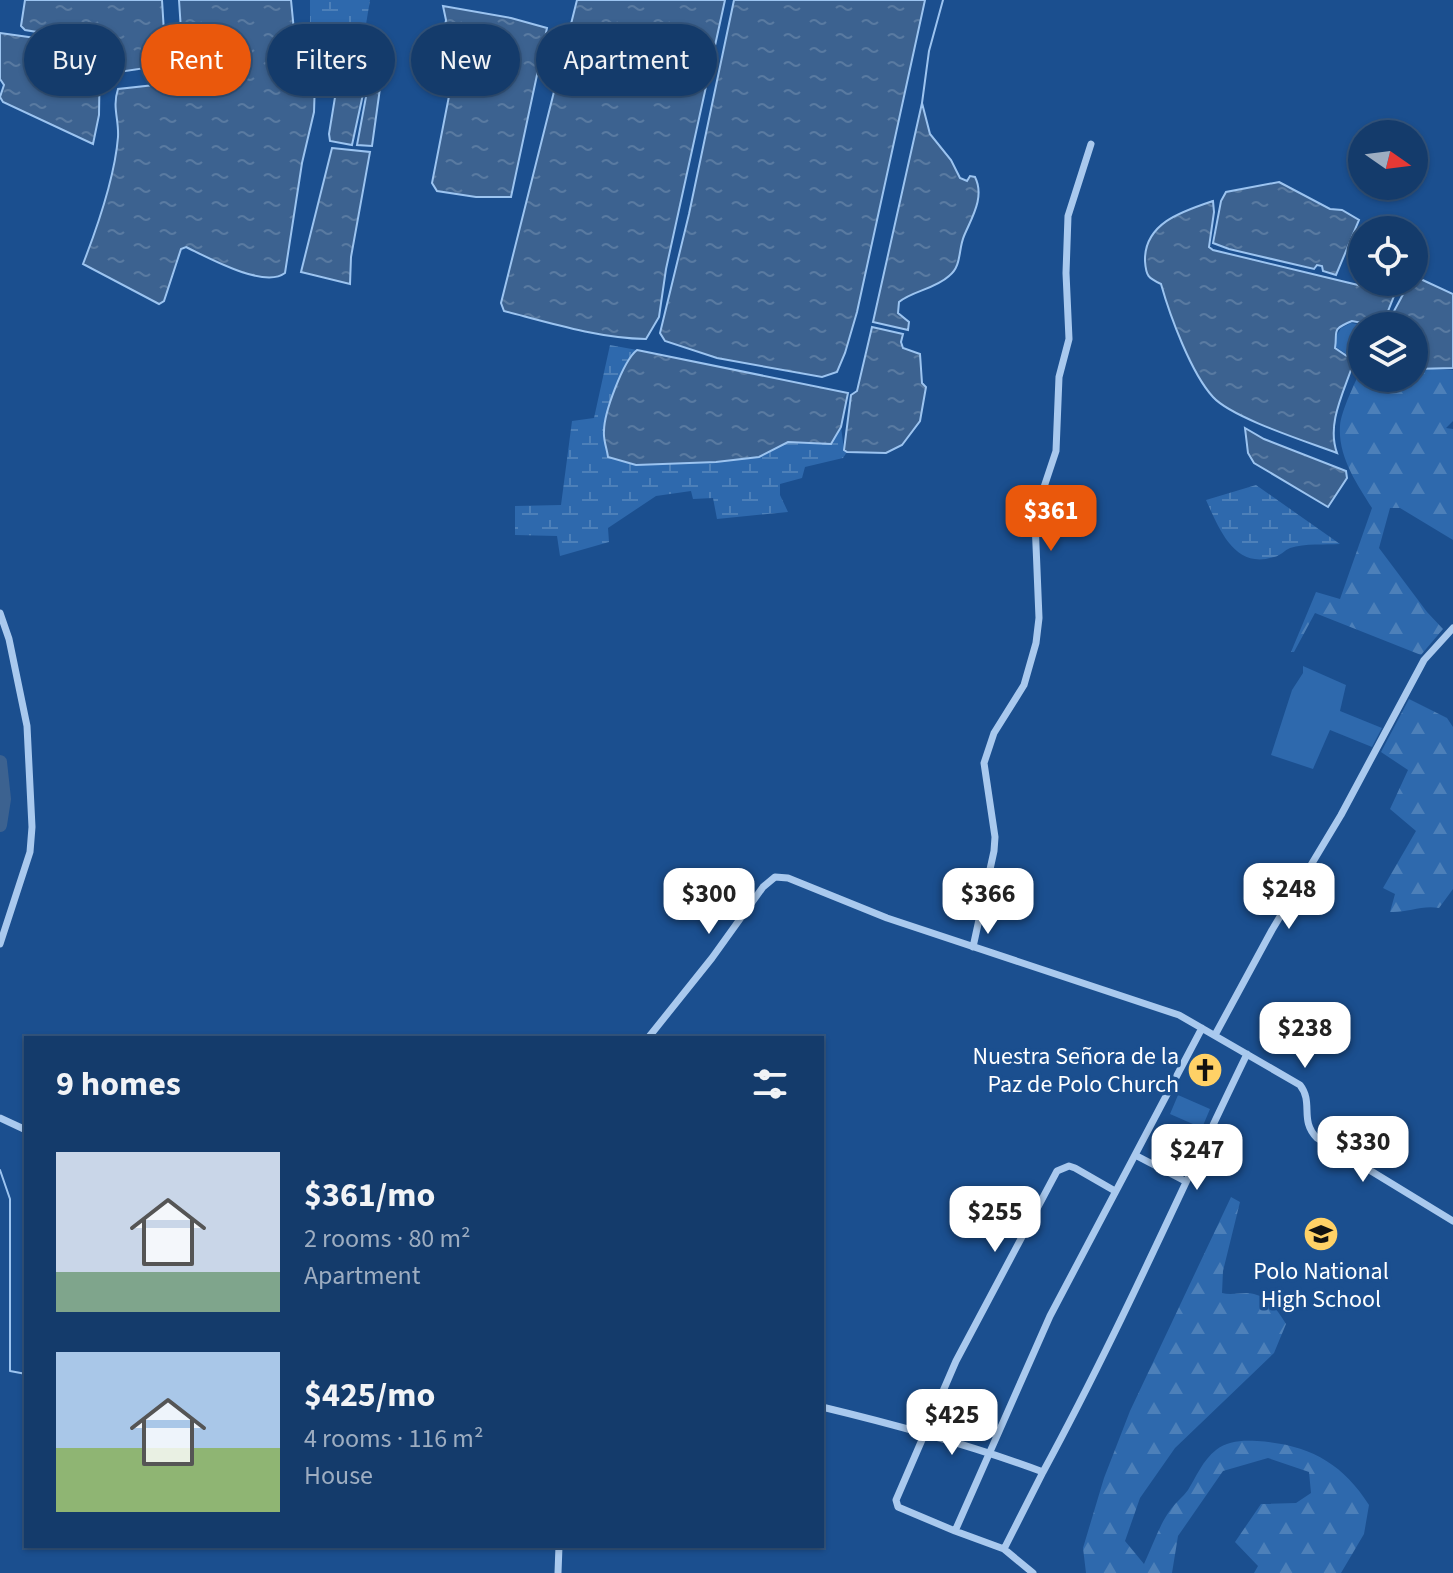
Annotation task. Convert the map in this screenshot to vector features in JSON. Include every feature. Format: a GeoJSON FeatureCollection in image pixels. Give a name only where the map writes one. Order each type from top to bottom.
{"type":"FeatureCollection","features":[{"type":"Feature","properties":{"kind":"street"},"geometry":{"type":"LineString","coordinates":[[973,947],[995,837],[984,772],[986,754],[994,733],[1024,685],[1036,643],[1039,618],[1035,521],[1056,451],[1059,377],[1068,348],[1068,216],[1091,144]]}},
{"type":"Feature","properties":{"kind":"street"},"geometry":{"type":"LineString","coordinates":[[0,613],[9,639],[27,726],[32,827],[30,852],[0,944]]}},
{"type":"Feature","properties":{"kind":"street"},"geometry":{"type":"LineString","coordinates":[[1215,1035],[1272,930],[1341,815],[1424,660],[1453,628]]}},
{"type":"Feature","properties":{"kind":"street"},"geometry":{"type":"LineString","coordinates":[[650,1036],[712,958],[763,887],[775,877],[788,878],[887,918],[1179,1015],[1300,1085],[1305,1092],[1306,1121],[1317,1138],[1453,1221]]}},
{"type":"Feature","properties":{"kind":"street"},"geometry":{"type":"LineString","coordinates":[[955,1531],[1050,1316],[1202,1028]]}},
{"type":"Feature","properties":{"kind":"street"},"geometry":{"type":"LineString","coordinates":[[1004,1549],[1105,1356],[1247,1054]]}},
{"type":"Feature","properties":{"kind":"street"},"geometry":{"type":"LineString","coordinates":[[0,1118],[24,1129]]}},
{"type":"Feature","properties":{"kind":"street"},"geometry":{"type":"LineString","coordinates":[[1135,1155],[1185,1181]]}},
{"type":"Feature","properties":{"kind":"street"},"geometry":{"type":"LineString","coordinates":[[1033,1573],[1004,1549],[896,1504],[956,1361],[1057,1171],[1069,1166],[1075,1168],[1115,1191]]}},
{"type":"Feature","properties":{"kind":"street"},"geometry":{"type":"LineString","coordinates":[[824,1407],[924,1432],[1043,1472]]}},
{"type":"Feature","properties":{"kind":"street"},"geometry":{"type":"LineString","coordinates":[[558,1573],[559,1548]]}},
{"type":"Feature","properties":{"kind":"green space"},"geometry":{"type":"Polygon","coordinates":[[[310,0],[370,0],[366,24],[310,24],[310,0]]]}},
{"type":"Feature","properties":{"kind":"green space"},"geometry":{"type":"Polygon","coordinates":[[[1348,324],[1348,355],[1336,347],[1335,338],[1341,328],[1348,324]]]}},
{"type":"Feature","properties":{"kind":"green space"},"geometry":{"type":"Polygon","coordinates":[[[610,345],[637,350],[620,376],[607,413],[604,432],[609,457],[636,465],[759,457],[788,442],[831,444],[841,427],[844,450],[847,452],[843,458],[805,467],[802,478],[780,484],[780,495],[788,512],[717,519],[713,498],[693,499],[691,491],[656,496],[608,528],[609,542],[560,556],[557,536],[515,535],[515,506],[561,505],[572,421],[594,418],[610,345]]]}},
{"type":"Feature","properties":{"kind":"green space"},"geometry":{"type":"Polygon","coordinates":[[[1428,369],[1453,370],[1453,421],[1446,428],[1453,429],[1453,540],[1400,508],[1390,508],[1379,548],[1443,629],[1421,655],[1315,613],[1294,652],[1291,652],[1316,592],[1340,599],[1372,508],[1342,449],[1340,426],[1351,392],[1428,392],[1428,369]]]}},
{"type":"Feature","properties":{"kind":"green space"},"geometry":{"type":"Polygon","coordinates":[[[1256,485],[1340,544],[1296,546],[1276,556],[1260,559],[1248,558],[1238,552],[1223,534],[1206,500],[1256,485]]]}},
{"type":"Feature","properties":{"kind":"green space"},"geometry":{"type":"Polygon","coordinates":[[[1303,666],[1346,685],[1340,711],[1382,728],[1372,747],[1330,730],[1313,769],[1271,755],[1303,666]]]}},
{"type":"Feature","properties":{"kind":"green space"},"geometry":{"type":"Polygon","coordinates":[[[1409,699],[1447,718],[1453,727],[1453,889],[1439,908],[1390,912],[1395,894],[1383,888],[1416,831],[1390,809],[1408,770],[1381,752],[1409,699]]]}},
{"type":"Feature","properties":{"kind":"green space"},"geometry":{"type":"Polygon","coordinates":[[[1178,1095],[1210,1109],[1202,1128],[1170,1114],[1178,1095]]]}},
{"type":"Feature","properties":{"kind":"green space"},"geometry":{"type":"Polygon","coordinates":[[[1231,1197],[1240,1202],[1223,1271],[1222,1293],[1260,1296],[1273,1306],[1286,1324],[1274,1353],[1175,1448],[1140,1498],[1125,1541],[1144,1564],[1167,1515],[1188,1490],[1207,1459],[1225,1445],[1246,1441],[1292,1446],[1335,1467],[1369,1505],[1364,1534],[1341,1573],[1254,1573],[1258,1566],[1235,1542],[1261,1504],[1296,1503],[1311,1493],[1309,1472],[1268,1458],[1223,1471],[1178,1536],[1172,1573],[1086,1573],[1083,1548],[1104,1478],[1130,1411],[1231,1197]]]}},
{"type":"Feature","properties":{"kind":"water"},"geometry":{"type":"Polygon","coordinates":[[[25,0],[162,0],[163,24],[141,24],[141,69],[125,71],[125,24],[24,24],[24,29],[21,26],[25,0]]]}},
{"type":"Feature","properties":{"kind":"water"},"geometry":{"type":"Polygon","coordinates":[[[179,0],[291,0],[293,24],[267,24],[267,96],[315,96],[314,112],[302,163],[285,273],[276,277],[250,274],[186,247],[181,249],[164,301],[159,304],[83,264],[113,168],[118,137],[117,96],[125,96],[125,88],[141,86],[141,96],[251,96],[251,24],[181,24],[179,0]]]}},
{"type":"Feature","properties":{"kind":"water"},"geometry":{"type":"Polygon","coordinates":[[[577,0],[725,0],[717,36],[717,24],[571,24],[577,0]]]}},
{"type":"Feature","properties":{"kind":"water"},"geometry":{"type":"Polygon","coordinates":[[[734,0],[925,0],[857,312],[837,372],[822,377],[717,358],[665,341],[660,333],[714,96],[717,96],[717,81],[734,0]]]}},
{"type":"Feature","properties":{"kind":"water"},"geometry":{"type":"Polygon","coordinates":[[[443,6],[536,25],[536,80],[511,197],[476,197],[437,191],[432,183],[449,96],[520,96],[520,24],[445,24],[443,6]]]}},
{"type":"Feature","properties":{"kind":"water"},"geometry":{"type":"Polygon","coordinates":[[[0,33],[24,36],[24,96],[99,96],[93,144],[3,102],[0,97],[4,85],[0,79],[0,33]]]}},
{"type":"Feature","properties":{"kind":"water"},"geometry":{"type":"Polygon","coordinates":[[[335,96],[363,96],[352,145],[330,141],[335,96]]]}},
{"type":"Feature","properties":{"kind":"water"},"geometry":{"type":"Polygon","coordinates":[[[366,96],[379,96],[372,146],[357,145],[366,96]]]}},
{"type":"Feature","properties":{"kind":"water"},"geometry":{"type":"Polygon","coordinates":[[[553,96],[704,96],[666,269],[659,317],[646,339],[610,336],[556,325],[504,311],[501,303],[553,96]]]}},
{"type":"Feature","properties":{"kind":"water"},"geometry":{"type":"Polygon","coordinates":[[[922,103],[930,134],[951,160],[960,178],[967,181],[970,176],[975,177],[979,192],[953,272],[937,284],[899,302],[898,313],[909,322],[908,330],[873,322],[922,103]]]}},
{"type":"Feature","properties":{"kind":"water"},"geometry":{"type":"Polygon","coordinates":[[[332,148],[370,152],[351,257],[350,284],[301,272],[332,148]]]}},
{"type":"Feature","properties":{"kind":"water"},"geometry":{"type":"Polygon","coordinates":[[[1279,182],[1330,209],[1342,210],[1352,216],[1348,216],[1348,246],[1336,275],[1323,271],[1322,266],[1317,265],[1314,269],[1213,243],[1221,201],[1226,192],[1279,182]]]}},
{"type":"Feature","properties":{"kind":"water"},"geometry":{"type":"Polygon","coordinates":[[[1213,201],[1209,247],[1213,250],[1348,283],[1348,296],[1394,296],[1387,312],[1348,312],[1348,323],[1336,332],[1335,348],[1348,357],[1348,378],[1335,418],[1337,453],[1236,413],[1213,397],[1205,387],[1189,359],[1161,284],[1150,278],[1145,261],[1146,248],[1158,228],[1190,209],[1213,201]]]}},
{"type":"Feature","properties":{"kind":"water"},"geometry":{"type":"Polygon","coordinates":[[[1428,282],[1453,294],[1453,368],[1428,369],[1428,312],[1394,312],[1402,296],[1428,296],[1428,282]]]}},
{"type":"Feature","properties":{"kind":"water"},"geometry":{"type":"Polygon","coordinates":[[[872,327],[903,334],[903,348],[920,354],[922,383],[926,387],[920,421],[902,445],[886,453],[847,452],[844,450],[851,395],[857,391],[872,327]]]}},
{"type":"Feature","properties":{"kind":"water"},"geometry":{"type":"Polygon","coordinates":[[[637,350],[848,393],[841,427],[831,444],[788,442],[759,457],[636,465],[608,457],[604,434],[607,412],[620,376],[637,350]]]}},
{"type":"Feature","properties":{"kind":"water"},"geometry":{"type":"Polygon","coordinates":[[[1245,428],[1264,439],[1346,471],[1347,478],[1328,507],[1254,463],[1248,453],[1245,428]]]}},
{"type":"Feature","properties":{"kind":"waterway"},"geometry":{"type":"LineString","coordinates":[[922,103],[929,51],[943,0]]}},
{"type":"Feature","properties":{"kind":"waterway"},"geometry":{"type":"LineString","coordinates":[[0,762],[4,799],[0,825]]}},
{"type":"Feature","properties":{"kind":"waterway"},"geometry":{"type":"LineString","coordinates":[[0,1170],[10,1199],[10,1371],[24,1374]]}},
{"type":"Feature","properties":{"kind":"place","name":"Nuestra Señora de la Paz de Polo Church"},"geometry":{"type":"Point","coordinates":[1205,1070]}},
{"type":"Feature","properties":{"kind":"place","name":"Polo National High School"},"geometry":{"type":"Point","coordinates":[1321,1234]}}]}
